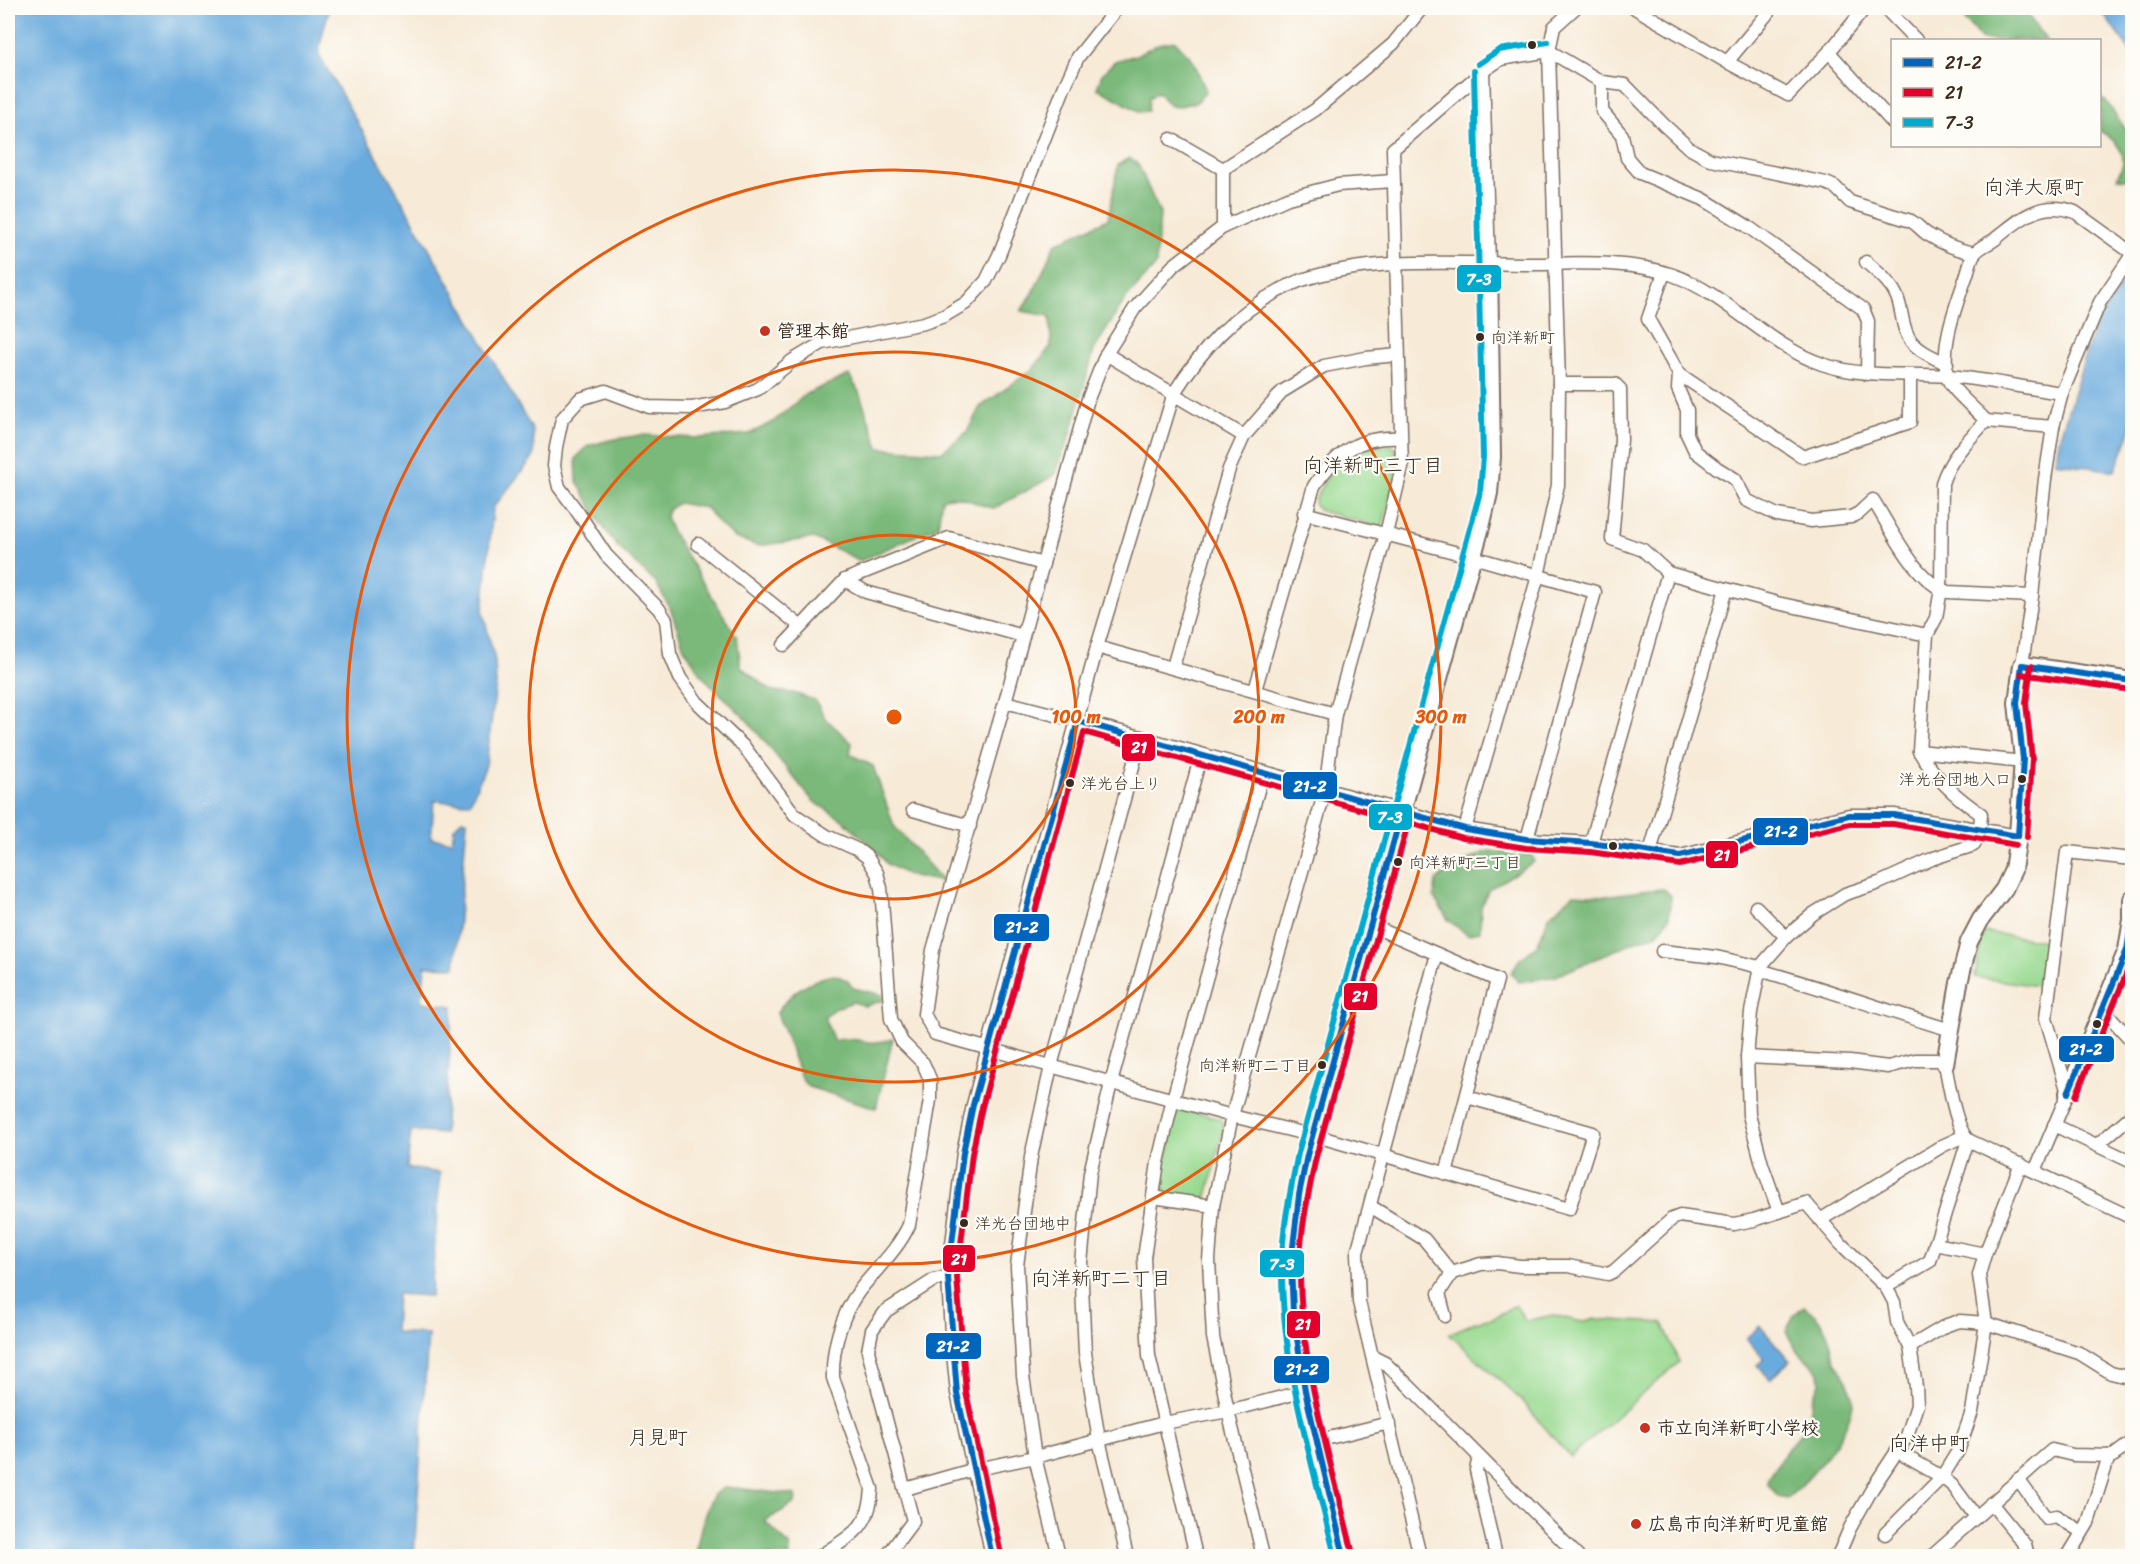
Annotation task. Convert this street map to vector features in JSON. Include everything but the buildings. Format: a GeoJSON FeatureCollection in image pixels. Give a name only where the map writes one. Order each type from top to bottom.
{"type":"FeatureCollection","features":[{"type":"Feature","properties":{"kind":"street"},"geometry":{"type":"LineString","coordinates":[[820,1557],[857,1532],[865,1521],[871,1504],[872,1488],[833,1378],[832,1360],[850,1304],[895,1250],[909,1225],[930,1100],[930,1079],[923,1063],[902,1042],[891,1020],[881,888],[877,873],[867,857],[858,850],[827,836],[795,815],[745,748],[697,702],[680,678],[670,654],[666,621],[659,609],[606,555],[578,511],[559,487],[554,466],[556,447],[562,419],[580,399],[606,391],[649,407],[692,408],[725,402],[758,389],[792,361],[822,343],[924,322],[944,316],[966,303],[986,281],[999,255],[1078,57],[1118,8]]}},
{"type":"Feature","properties":{"kind":"street"},"geometry":{"type":"LineString","coordinates":[[1223,170],[1315,110],[1393,44],[1422,8]]}},
{"type":"Feature","properties":{"kind":"street"},"geometry":{"type":"LineString","coordinates":[[1465,829],[1538,576],[1558,485],[1559,384],[1549,51],[1554,27],[1575,8]]}},
{"type":"Feature","properties":{"kind":"street"},"geometry":{"type":"LineString","coordinates":[[1635,8],[1788,95],[1829,52],[1865,8]]}},
{"type":"Feature","properties":{"kind":"street"},"geometry":{"type":"LineString","coordinates":[[1885,8],[1915,39]]}},
{"type":"Feature","properties":{"kind":"street"},"geometry":{"type":"LineString","coordinates":[[1727,62],[1767,9]]}},
{"type":"Feature","properties":{"kind":"street"},"geometry":{"type":"LineString","coordinates":[[1263,1557],[1213,1337],[1209,1260],[1213,1206],[1232,1116],[1325,790],[1335,714],[1386,534],[1402,467],[1393,149],[1483,71],[1502,59],[1549,51],[1602,82],[1625,85],[1689,148],[1711,160],[1826,183],[1835,187],[1850,202],[1911,221],[1926,233],[1948,245],[1974,253]]}},
{"type":"Feature","properties":{"kind":"street"},"geometry":{"type":"LineString","coordinates":[[1829,52],[1891,120]]}},
{"type":"Feature","properties":{"kind":"street"},"geometry":{"type":"LineString","coordinates":[[1344,1557],[1305,1391],[1293,1312],[1291,1264],[1299,1195],[1313,1136],[1489,493],[1492,457],[1483,71]]}},
{"type":"Feature","properties":{"kind":"street"},"geometry":{"type":"LineString","coordinates":[[1602,82],[1602,111],[1622,135],[1627,158],[1640,173],[1703,199],[1747,226],[1863,309],[1868,321],[1867,374]]}},
{"type":"Feature","properties":{"kind":"street"},"geometry":{"type":"LineString","coordinates":[[1171,139],[1223,170]]}},
{"type":"Feature","properties":{"kind":"street"},"geometry":{"type":"LineString","coordinates":[[1223,170],[1223,227]]}},
{"type":"Feature","properties":{"kind":"street"},"geometry":{"type":"LineString","coordinates":[[1394,181],[1338,185],[1288,198],[1223,227],[1173,266],[1135,308],[1106,354],[1088,399],[1044,564],[933,950],[924,1014],[935,1034],[1313,1136],[1569,1209],[1593,1133],[1467,1097]]}},
{"type":"Feature","properties":{"kind":"street"},"geometry":{"type":"LineString","coordinates":[[1886,1287],[1930,1261],[1966,1138],[1953,1101],[1946,1062],[1969,942],[1981,919],[2004,889],[2013,870],[2018,837],[2023,762],[2017,703],[2032,596],[2044,479],[2053,428],[2062,393],[2100,302],[2133,254],[2074,212],[2048,208],[2032,211],[1974,253],[1953,315],[1946,345],[1950,385],[1986,421],[2053,428]]}},
{"type":"Feature","properties":{"kind":"street"},"geometry":{"type":"LineString","coordinates":[[1866,262],[1880,273],[1892,288],[1897,297],[1903,326],[1912,343],[1947,370]]}},
{"type":"Feature","properties":{"kind":"street"},"geometry":{"type":"LineString","coordinates":[[992,1557],[957,1393],[951,1334],[948,1277],[963,1153],[988,1047],[1097,647],[1174,393],[1192,365],[1222,330],[1260,300],[1300,280],[1347,269],[1396,264],[1617,264],[1672,275],[1708,292],[1795,353],[1824,365],[1867,374],[1910,376],[1947,370],[2062,393]]}},
{"type":"Feature","properties":{"kind":"street"},"geometry":{"type":"LineString","coordinates":[[1664,273],[1648,319],[1679,374],[1803,457],[1910,422],[1910,376]]}},
{"type":"Feature","properties":{"kind":"street"},"geometry":{"type":"LineString","coordinates":[[1106,354],[1244,436]]}},
{"type":"Feature","properties":{"kind":"street"},"geometry":{"type":"LineString","coordinates":[[1173,667],[1229,469],[1244,436],[1283,391],[1324,366],[1366,357],[1398,355]]}},
{"type":"Feature","properties":{"kind":"street"},"geometry":{"type":"LineString","coordinates":[[1679,374],[1678,388],[1687,410],[1687,434],[1695,451],[1735,479],[1746,500],[1777,515],[1812,521],[1851,517],[1873,500],[1912,562],[1925,578],[1941,589],[1948,592],[2032,596]]}},
{"type":"Feature","properties":{"kind":"street"},"geometry":{"type":"LineString","coordinates":[[1559,384],[1615,384],[1620,388],[1621,440],[1612,538],[1643,550],[1668,573],[1777,603],[1927,635]]}},
{"type":"Feature","properties":{"kind":"street"},"geometry":{"type":"LineString","coordinates":[[1779,1212],[1753,1135],[1749,1115],[1747,1057],[1751,1012],[1759,968],[1786,937],[1813,914],[1845,894],[1878,884],[1934,858],[1974,845],[1980,830],[1981,814],[1948,787],[1925,762],[1919,751],[1927,635],[1936,618],[1941,589],[1942,483],[1947,468],[1960,449],[1986,421]]}},
{"type":"Feature","properties":{"kind":"street"},"geometry":{"type":"LineString","coordinates":[[1255,690],[1304,513],[1314,486],[1323,471],[1349,448],[1367,440],[1383,437],[1400,438]]}},
{"type":"Feature","properties":{"kind":"street"},"geometry":{"type":"LineString","coordinates":[[1304,513],[1473,557],[1595,592],[1527,839]]}},
{"type":"Feature","properties":{"kind":"street"},"geometry":{"type":"LineString","coordinates":[[784,645],[845,580],[949,538],[1044,564]]}},
{"type":"Feature","properties":{"kind":"street"},"geometry":{"type":"LineString","coordinates":[[698,544],[800,626]]}},
{"type":"Feature","properties":{"kind":"street"},"geometry":{"type":"LineString","coordinates":[[1591,843],[1668,573]]}},
{"type":"Feature","properties":{"kind":"street"},"geometry":{"type":"LineString","coordinates":[[845,580],[866,592],[1023,636]]}},
{"type":"Feature","properties":{"kind":"street"},"geometry":{"type":"LineString","coordinates":[[1650,852],[1726,589]]}},
{"type":"Feature","properties":{"kind":"street"},"geometry":{"type":"LineString","coordinates":[[1097,647],[1335,714]]}},
{"type":"Feature","properties":{"kind":"street"},"geometry":{"type":"LineString","coordinates":[[2022,665],[2133,681]]}},
{"type":"Feature","properties":{"kind":"street"},"geometry":{"type":"LineString","coordinates":[[1005,702],[1465,829],[1527,839],[1591,843],[1680,856],[1849,816],[1894,814],[2018,837]]}},
{"type":"Feature","properties":{"kind":"street"},"geometry":{"type":"LineString","coordinates":[[1059,1557],[1035,1457],[1023,1376],[1017,1266],[1030,1157],[1051,1066],[1141,738]]}},
{"type":"Feature","properties":{"kind":"street"},"geometry":{"type":"LineString","coordinates":[[1919,751],[2023,762]]}},
{"type":"Feature","properties":{"kind":"street"},"geometry":{"type":"LineString","coordinates":[[1127,1557],[1099,1440],[1085,1353],[1081,1263],[1090,1173],[1112,1083],[1202,755]]}},
{"type":"Feature","properties":{"kind":"street"},"geometry":{"type":"LineString","coordinates":[[1196,1557],[1149,1356],[1144,1258],[1158,1162],[1173,1099],[1263,772]]}},
{"type":"Feature","properties":{"kind":"street"},"geometry":{"type":"LineString","coordinates":[[913,810],[970,826]]}},
{"type":"Feature","properties":{"kind":"street"},"geometry":{"type":"LineString","coordinates":[[2068,1093],[2046,1018],[2067,852],[2133,860]]}},
{"type":"Feature","properties":{"kind":"street"},"geometry":{"type":"LineString","coordinates":[[2133,899],[2133,916]]}},
{"type":"Feature","properties":{"kind":"street"},"geometry":{"type":"LineString","coordinates":[[1756,907],[1786,937]]}},
{"type":"Feature","properties":{"kind":"street"},"geometry":{"type":"LineString","coordinates":[[2035,1171],[2127,950],[2133,920]]}},
{"type":"Feature","properties":{"kind":"street"},"geometry":{"type":"LineString","coordinates":[[1370,925],[1497,980],[1446,1174]]}},
{"type":"Feature","properties":{"kind":"street"},"geometry":{"type":"LineString","coordinates":[[1662,951],[1716,957],[1759,968],[1951,1030]]}},
{"type":"Feature","properties":{"kind":"street"},"geometry":{"type":"LineString","coordinates":[[1420,1557],[1359,1302],[1356,1277],[1357,1253],[1437,954]]}},
{"type":"Feature","properties":{"kind":"street"},"geometry":{"type":"LineString","coordinates":[[2103,1009],[2133,1041]]}},
{"type":"Feature","properties":{"kind":"street"},"geometry":{"type":"LineString","coordinates":[[1747,1057],[1850,1062],[1888,1067],[1915,1060],[1946,1062]]}},
{"type":"Feature","properties":{"kind":"street"},"geometry":{"type":"LineString","coordinates":[[2097,1145],[2133,1115]]}},
{"type":"Feature","properties":{"kind":"street"},"geometry":{"type":"LineString","coordinates":[[2054,1125],[2133,1162]]}},
{"type":"Feature","properties":{"kind":"street"},"geometry":{"type":"LineString","coordinates":[[1820,1220],[1942,1146],[1966,1138],[2133,1218]]}},
{"type":"Feature","properties":{"kind":"street"},"geometry":{"type":"LineString","coordinates":[[1886,1534],[1942,1477],[1958,1451],[1972,1412],[1986,1323],[1979,1275],[1985,1254],[2021,1164]]}},
{"type":"Feature","properties":{"kind":"street"},"geometry":{"type":"LineString","coordinates":[[1153,1197],[1213,1206]]}},
{"type":"Feature","properties":{"kind":"street"},"geometry":{"type":"LineString","coordinates":[[1444,1316],[1439,1293],[1452,1273],[1481,1264],[1497,1263],[1520,1266],[1568,1266],[1608,1274],[1672,1219],[1680,1216],[1734,1224],[1806,1203],[1886,1287],[1894,1302],[1897,1322],[1910,1347],[1916,1387],[1917,1406],[1912,1425],[1898,1452],[1872,1489],[1850,1528],[1838,1557]]}},
{"type":"Feature","properties":{"kind":"street"},"geometry":{"type":"LineString","coordinates":[[1370,1206],[1424,1239],[1452,1273]]}},
{"type":"Feature","properties":{"kind":"street"},"geometry":{"type":"LineString","coordinates":[[1935,1244],[1985,1254]]}},
{"type":"Feature","properties":{"kind":"street"},"geometry":{"type":"LineString","coordinates":[[887,1557],[913,1521],[868,1351],[872,1330],[886,1311],[934,1280],[948,1277]]}},
{"type":"Feature","properties":{"kind":"street"},"geometry":{"type":"LineString","coordinates":[[1910,1347],[1947,1325],[1960,1322],[1986,1323],[2079,1353],[2111,1373],[2133,1378]]}},
{"type":"Feature","properties":{"kind":"street"},"geometry":{"type":"LineString","coordinates":[[1373,1357],[1385,1363],[1578,1557]]}},
{"type":"Feature","properties":{"kind":"street"},"geometry":{"type":"LineString","coordinates":[[905,1489],[972,1470],[1035,1457],[1305,1391]]}},
{"type":"Feature","properties":{"kind":"street"},"geometry":{"type":"LineString","coordinates":[[1317,1441],[1389,1424]]}},
{"type":"Feature","properties":{"kind":"street"},"geometry":{"type":"LineString","coordinates":[[1932,1557],[2052,1450],[2073,1455],[2113,1456],[2133,1442]]}},
{"type":"Feature","properties":{"kind":"street"},"geometry":{"type":"LineString","coordinates":[[1898,1452],[1942,1477],[1954,1487],[1976,1516]]}},
{"type":"Feature","properties":{"kind":"street"},"geometry":{"type":"LineString","coordinates":[[2068,1557],[2088,1522],[2109,1456]]}},
{"type":"Feature","properties":{"kind":"street"},"geometry":{"type":"LineString","coordinates":[[1479,1457],[1476,1470],[1496,1557]]}},
{"type":"Feature","properties":{"kind":"street"},"geometry":{"type":"LineString","coordinates":[[2018,1479],[2046,1518],[2056,1516],[2082,1532]]}},
{"type":"Feature","properties":{"kind":"street"},"geometry":{"type":"LineString","coordinates":[[1991,1503],[2025,1545],[2028,1557]]}},
{"type":"Feature","properties":{"kind":"street"},"geometry":{"type":"LineString","coordinates":[[898,1543],[901,1557]]}},
{"type":"Feature","properties":{"kind":"green space"},"geometry":{"type":"Polygon","coordinates":[[[1955,8],[2030,8],[2027,14],[2045,39],[1981,39],[1955,8]]]}},
{"type":"Feature","properties":{"kind":"green space"},"geometry":{"type":"Polygon","coordinates":[[[1175,41],[1193,60],[1206,91],[1197,102],[1176,107],[1169,105],[1158,92],[1149,98],[1148,111],[1140,112],[1097,88],[1102,74],[1115,61],[1137,55],[1158,44],[1175,41]]]}},
{"type":"Feature","properties":{"kind":"green space"},"geometry":{"type":"Polygon","coordinates":[[[2101,99],[2106,101],[2132,138],[2132,180],[2117,178],[2123,165],[2123,158],[2116,144],[2101,132],[2101,99]]]}},
{"type":"Feature","properties":{"kind":"green space"},"geometry":{"type":"Polygon","coordinates":[[[1129,158],[1138,164],[1160,214],[1156,265],[1124,301],[1094,350],[1070,436],[1055,475],[995,508],[963,498],[942,499],[938,526],[860,561],[814,538],[758,546],[735,538],[716,521],[706,508],[678,503],[668,510],[666,517],[672,532],[737,637],[741,667],[772,691],[793,693],[815,700],[825,718],[852,743],[850,754],[873,766],[894,826],[944,882],[908,875],[887,864],[877,851],[843,820],[813,801],[747,720],[704,678],[684,648],[671,610],[656,583],[617,546],[601,524],[577,481],[576,458],[588,446],[641,435],[698,438],[749,434],[773,422],[806,394],[849,375],[859,392],[879,448],[941,452],[967,432],[980,407],[1033,369],[1051,346],[1050,316],[1021,311],[1033,293],[1055,244],[1108,219],[1118,165],[1129,158]]]}},
{"type":"Feature","properties":{"kind":"green space"},"geometry":{"type":"Polygon","coordinates":[[[1391,445],[1396,449],[1396,476],[1383,524],[1380,527],[1318,510],[1314,503],[1320,490],[1326,478],[1342,460],[1363,449],[1391,445]]]}},
{"type":"Feature","properties":{"kind":"green space"},"geometry":{"type":"Polygon","coordinates":[[[1488,851],[1532,855],[1534,862],[1489,889],[1481,907],[1480,931],[1468,935],[1449,921],[1434,898],[1436,881],[1453,867],[1488,851]]]}},
{"type":"Feature","properties":{"kind":"green space"},"geometry":{"type":"Polygon","coordinates":[[[1664,889],[1671,896],[1669,918],[1657,934],[1556,976],[1519,982],[1511,973],[1519,960],[1537,946],[1549,916],[1574,894],[1604,896],[1664,889]]]}},
{"type":"Feature","properties":{"kind":"green space"},"geometry":{"type":"Polygon","coordinates":[[[1985,932],[2045,941],[2038,986],[1975,977],[1981,939],[1985,932]]]}},
{"type":"Feature","properties":{"kind":"green space"},"geometry":{"type":"Polygon","coordinates":[[[835,975],[847,980],[853,988],[882,995],[884,1000],[865,1006],[853,1002],[835,1008],[824,1017],[834,1041],[849,1039],[877,1042],[893,1038],[876,1108],[809,1087],[802,1080],[777,1013],[782,1005],[802,987],[818,979],[835,975]]]}},
{"type":"Feature","properties":{"kind":"green space"},"geometry":{"type":"Polygon","coordinates":[[[1183,1108],[1220,1119],[1224,1125],[1207,1197],[1203,1200],[1164,1196],[1159,1190],[1176,1113],[1183,1108]]]}},
{"type":"Feature","properties":{"kind":"green space"},"geometry":{"type":"Polygon","coordinates":[[[1515,1305],[1526,1321],[1553,1315],[1582,1322],[1592,1319],[1663,1323],[1679,1362],[1570,1457],[1521,1400],[1449,1334],[1475,1322],[1493,1318],[1515,1305]]]}},
{"type":"Feature","properties":{"kind":"green space"},"geometry":{"type":"Polygon","coordinates":[[[1804,1306],[1816,1316],[1825,1329],[1835,1361],[1848,1384],[1853,1399],[1851,1411],[1839,1439],[1818,1467],[1787,1498],[1778,1496],[1767,1483],[1768,1478],[1791,1444],[1807,1426],[1813,1399],[1820,1383],[1819,1372],[1796,1349],[1786,1332],[1794,1315],[1804,1306]]]}},
{"type":"Feature","properties":{"kind":"green space"},"geometry":{"type":"Polygon","coordinates":[[[726,1487],[796,1495],[795,1503],[765,1521],[789,1545],[790,1556],[742,1556],[733,1553],[733,1556],[696,1556],[700,1533],[711,1500],[715,1494],[726,1487]]]}},
{"type":"Feature","properties":{"kind":"water"},"geometry":{"type":"Polygon","coordinates":[[[8,8],[329,8],[318,53],[533,431],[534,456],[493,508],[483,612],[495,661],[496,684],[486,765],[470,803],[434,801],[431,838],[452,841],[454,828],[462,819],[467,820],[455,967],[425,966],[422,1002],[453,1006],[444,1134],[411,1131],[407,1168],[440,1173],[431,1296],[397,1294],[395,1332],[428,1334],[414,1556],[8,1556],[8,8]]]}},
{"type":"Feature","properties":{"kind":"water"},"geometry":{"type":"Polygon","coordinates":[[[2099,8],[2132,8],[2132,54],[2099,8]]]}},
{"type":"Feature","properties":{"kind":"water"},"geometry":{"type":"Polygon","coordinates":[[[2132,267],[2132,426],[2115,471],[2055,462],[2060,436],[2095,325],[2132,267]]]}},
{"type":"Feature","properties":{"kind":"water"},"geometry":{"type":"Polygon","coordinates":[[[1760,1326],[1790,1361],[1770,1379],[1757,1365],[1764,1359],[1746,1338],[1760,1326]]]}},
{"type":"Feature","properties":{"kind":"transit line","name":"7-3"},"geometry":{"type":"LineString","coordinates":[[1478,64],[1499,50],[1548,42]]}},
{"type":"Feature","properties":{"kind":"transit line","name":"7-3"},"geometry":{"type":"LineString","coordinates":[[1335,1556],[1292,1376],[1283,1302],[1284,1237],[1298,1153],[1480,492],[1483,457],[1474,71]]}},
{"type":"Feature","properties":{"kind":"transit line","name":"21-2"},"geometry":{"type":"LineString","coordinates":[[2022,665],[2132,681]]}},
{"type":"Feature","properties":{"kind":"transit line","name":"21-2"},"geometry":{"type":"LineString","coordinates":[[2018,836],[2023,759],[2017,703],[2022,665]]}},
{"type":"Feature","properties":{"kind":"transit line","name":"21"},"geometry":{"type":"LineString","coordinates":[[2027,837],[2032,759],[2026,703],[2031,666]]}},
{"type":"Feature","properties":{"kind":"transit line","name":"21"},"geometry":{"type":"LineString","coordinates":[[2021,674],[2131,690]]}},
{"type":"Feature","properties":{"kind":"transit line","name":"21-2"},"geometry":{"type":"LineString","coordinates":[[1078,721],[1465,829],[1527,839],[1591,843],[1680,856],[1849,815],[1894,815],[2018,836]]}},
{"type":"Feature","properties":{"kind":"transit line","name":"21-2"},"geometry":{"type":"LineString","coordinates":[[992,1556],[957,1393],[948,1277],[963,1153],[973,1105],[1078,721]]}},
{"type":"Feature","properties":{"kind":"transit line","name":"21"},"geometry":{"type":"LineString","coordinates":[[1001,1554],[966,1392],[957,1277],[972,1154],[982,1107],[1084,732],[1463,838],[1526,848],[1590,852],[1680,865],[1850,824],[1893,824],[2016,845]]}},
{"type":"Feature","properties":{"kind":"transit line","name":"21-2"},"geometry":{"type":"LineString","coordinates":[[1344,1556],[1305,1391],[1293,1312],[1291,1264],[1299,1195],[1307,1155],[1402,811]]}},
{"type":"Feature","properties":{"kind":"transit line","name":"21"},"geometry":{"type":"LineString","coordinates":[[1353,1554],[1326,1447],[1311,1375],[1301,1302],[1300,1252],[1305,1211],[1316,1157],[1411,813]]}},
{"type":"Feature","properties":{"kind":"transit line","name":"21-2"},"geometry":{"type":"LineString","coordinates":[[2068,1093],[2127,950],[2132,920]]}},
{"type":"Feature","properties":{"kind":"transit line","name":"21"},"geometry":{"type":"LineString","coordinates":[[2076,1096],[2132,960]]}},
{"type":"Feature","properties":{"kind":"place","name":"管理本館"},"geometry":{"type":"Point","coordinates":[765,331]}},
{"type":"Feature","properties":{"kind":"place","name":"向洋新町"},"geometry":{"type":"Point","coordinates":[1480,337]}},
{"type":"Feature","properties":{"kind":"place","name":"洋光台団地入口"},"geometry":{"type":"Point","coordinates":[2022,779]}},
{"type":"Feature","properties":{"kind":"place","name":"洋光台上り"},"geometry":{"type":"Point","coordinates":[1070,783]}},
{"type":"Feature","properties":{"kind":"place","name":"向洋新町三丁目"},"geometry":{"type":"Point","coordinates":[1398,862]}},
{"type":"Feature","properties":{"kind":"place","name":"向洋新町二丁目"},"geometry":{"type":"Point","coordinates":[1322,1065]}},
{"type":"Feature","properties":{"kind":"place","name":"洋光台団地中"},"geometry":{"type":"Point","coordinates":[964,1223]}},
{"type":"Feature","properties":{"kind":"place","name":"市立向洋新町小学校"},"geometry":{"type":"Point","coordinates":[1645,1428]}},
{"type":"Feature","properties":{"kind":"place","name":"広島市向洋新町児童館"},"geometry":{"type":"Point","coordinates":[1636,1524]}},
{"type":"Feature","properties":{"kind":"district","name":"向洋大原町"},"geometry":{"type":"Point","coordinates":[2034,187]}},
{"type":"Feature","properties":{"kind":"district","name":"向洋新町三丁目"},"geometry":{"type":"Point","coordinates":[1373,465]}},
{"type":"Feature","properties":{"kind":"district","name":"向洋新町二丁目"},"geometry":{"type":"Point","coordinates":[1101,1278]}},
{"type":"Feature","properties":{"kind":"district","name":"月見町"},"geometry":{"type":"Point","coordinates":[658,1437]}},
{"type":"Feature","properties":{"kind":"district","name":"向洋中町"},"geometry":{"type":"Point","coordinates":[1929,1443]}}]}
